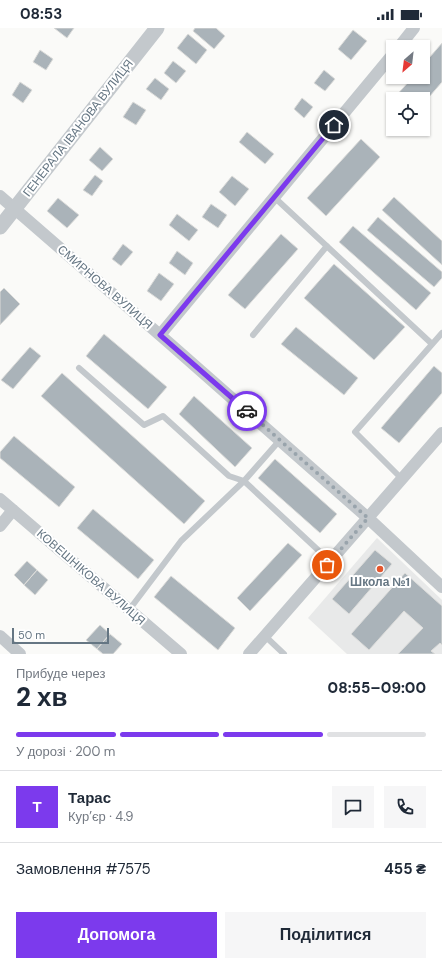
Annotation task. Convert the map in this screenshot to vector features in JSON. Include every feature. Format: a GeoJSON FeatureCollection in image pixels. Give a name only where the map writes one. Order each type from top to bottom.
{"type":"FeatureCollection","features":[{"type":"Feature","properties":{"kind":"street","name":"ГЕНЕРАЛА ІВАНОВА ВУЛИЦЯ"},"geometry":{"type":"LineString","coordinates":[[0,227],[157,28]]}},
{"type":"Feature","properties":{"kind":"street"},"geometry":{"type":"LineString","coordinates":[[405,40],[414,28]]}},
{"type":"Feature","properties":{"kind":"street"},"geometry":{"type":"LineString","coordinates":[[160,335],[386,62]]}},
{"type":"Feature","properties":{"kind":"street","name":"СМИРНОВА ВУЛИЦЯ"},"geometry":{"type":"LineString","coordinates":[[0,196],[280,440],[368,518],[442,587]]}},
{"type":"Feature","properties":{"kind":"street"},"geometry":{"type":"LineString","coordinates":[[249,654],[442,433]]}},
{"type":"Feature","properties":{"kind":"street","name":"КОВЕШНІКОВА ВУЛИЦЯ"},"geometry":{"type":"LineString","coordinates":[[0,499],[176,652]]}},
{"type":"Feature","properties":{"kind":"street"},"geometry":{"type":"LineString","coordinates":[[0,526],[13,510]]}},
{"type":"Feature","properties":{"kind":"street"},"geometry":{"type":"LineString","coordinates":[[0,636],[20,654]]}},
{"type":"Feature","properties":{"kind":"lane"},"geometry":{"type":"LineString","coordinates":[[274,197],[432,344]]}},
{"type":"Feature","properties":{"kind":"lane"},"geometry":{"type":"LineString","coordinates":[[253,335],[327,246]]}},
{"type":"Feature","properties":{"kind":"lane"},"geometry":{"type":"LineString","coordinates":[[402,479],[355,432],[442,333]]}},
{"type":"Feature","properties":{"kind":"lane"},"geometry":{"type":"LineString","coordinates":[[79,368],[144,425],[163,416],[230,476],[244,481],[318,550]]}},
{"type":"Feature","properties":{"kind":"lane"},"geometry":{"type":"LineString","coordinates":[[129,610],[181,541],[244,481],[280,440]]}},
{"type":"Feature","properties":{"kind":"lane"},"geometry":{"type":"LineString","coordinates":[[265,636],[284,654]]}},
{"type":"Feature","properties":{"kind":"shaded area","name":"Школа №1"},"geometry":{"type":"Polygon","coordinates":[[[377,538],[442,600],[442,654],[347,654],[308,618],[377,538]]]}},
{"type":"Feature","properties":{"kind":"building"},"geometry":{"type":"Polygon","coordinates":[[[54,28],[74,28],[67,38],[54,28]]]}},
{"type":"Feature","properties":{"kind":"building"},"geometry":{"type":"Polygon","coordinates":[[[195,28],[216,28],[225,36],[214,49],[193,31],[195,28]]]}},
{"type":"Feature","properties":{"kind":"building"},"geometry":{"type":"Polygon","coordinates":[[[353,30],[367,41],[351,60],[338,49],[353,30]]]}},
{"type":"Feature","properties":{"kind":"building"},"geometry":{"type":"Polygon","coordinates":[[[188,34],[207,50],[196,64],[177,48],[188,34]]]}},
{"type":"Feature","properties":{"kind":"building"},"geometry":{"type":"Polygon","coordinates":[[[442,43],[442,82],[430,96],[430,92],[399,92],[407,84],[430,84],[430,57],[442,43]]]}},
{"type":"Feature","properties":{"kind":"building"},"geometry":{"type":"Polygon","coordinates":[[[40,50],[53,59],[46,70],[33,62],[40,50]]]}},
{"type":"Feature","properties":{"kind":"building"},"geometry":{"type":"Polygon","coordinates":[[[173,61],[186,71],[176,83],[164,73],[173,61]]]}},
{"type":"Feature","properties":{"kind":"building"},"geometry":{"type":"Polygon","coordinates":[[[324,70],[335,79],[325,91],[314,83],[324,70]]]}},
{"type":"Feature","properties":{"kind":"building"},"geometry":{"type":"Polygon","coordinates":[[[155,78],[169,89],[161,100],[146,89],[155,78]]]}},
{"type":"Feature","properties":{"kind":"building"},"geometry":{"type":"Polygon","coordinates":[[[20,82],[32,90],[23,103],[12,95],[20,82]]]}},
{"type":"Feature","properties":{"kind":"building"},"geometry":{"type":"Polygon","coordinates":[[[302,98],[313,107],[304,118],[294,109],[302,98]]]}},
{"type":"Feature","properties":{"kind":"building"},"geometry":{"type":"Polygon","coordinates":[[[133,102],[146,110],[136,125],[123,117],[133,102]]]}},
{"type":"Feature","properties":{"kind":"building"},"geometry":{"type":"Polygon","coordinates":[[[247,132],[274,154],[265,164],[239,142],[247,132]]]}},
{"type":"Feature","properties":{"kind":"building"},"geometry":{"type":"Polygon","coordinates":[[[361,139],[380,157],[326,216],[307,198],[361,139]]]}},
{"type":"Feature","properties":{"kind":"building"},"geometry":{"type":"Polygon","coordinates":[[[100,147],[113,159],[102,171],[89,160],[100,147]]]}},
{"type":"Feature","properties":{"kind":"building"},"geometry":{"type":"Polygon","coordinates":[[[95,175],[103,181],[92,196],[83,190],[95,175]]]}},
{"type":"Feature","properties":{"kind":"building"},"geometry":{"type":"Polygon","coordinates":[[[232,176],[249,189],[235,206],[219,192],[232,176]]]}},
{"type":"Feature","properties":{"kind":"building"},"geometry":{"type":"Polygon","coordinates":[[[394,197],[442,241],[442,265],[382,210],[394,197]]]}},
{"type":"Feature","properties":{"kind":"building"},"geometry":{"type":"Polygon","coordinates":[[[58,198],[79,215],[67,228],[47,211],[58,198]]]}},
{"type":"Feature","properties":{"kind":"building"},"geometry":{"type":"Polygon","coordinates":[[[211,204],[227,215],[218,228],[202,217],[211,204]]]}},
{"type":"Feature","properties":{"kind":"building"},"geometry":{"type":"Polygon","coordinates":[[[177,214],[198,230],[189,241],[169,225],[177,214]]]}},
{"type":"Feature","properties":{"kind":"building"},"geometry":{"type":"Polygon","coordinates":[[[378,217],[442,272],[442,278],[434,287],[367,230],[378,217]]]}},
{"type":"Feature","properties":{"kind":"building"},"geometry":{"type":"Polygon","coordinates":[[[353,226],[431,293],[416,310],[339,242],[353,226]]]}},
{"type":"Feature","properties":{"kind":"building"},"geometry":{"type":"Polygon","coordinates":[[[281,234],[298,249],[245,309],[228,295],[281,234]]]}},
{"type":"Feature","properties":{"kind":"building"},"geometry":{"type":"Polygon","coordinates":[[[123,244],[133,252],[121,266],[112,259],[123,244]]]}},
{"type":"Feature","properties":{"kind":"building"},"geometry":{"type":"Polygon","coordinates":[[[177,251],[193,263],[185,275],[169,263],[177,251]]]}},
{"type":"Feature","properties":{"kind":"building"},"geometry":{"type":"Polygon","coordinates":[[[334,264],[405,327],[374,360],[304,298],[334,264]]]}},
{"type":"Feature","properties":{"kind":"building"},"geometry":{"type":"Polygon","coordinates":[[[159,273],[174,284],[161,301],[147,291],[159,273]]]}},
{"type":"Feature","properties":{"kind":"building"},"geometry":{"type":"Polygon","coordinates":[[[4,288],[20,304],[0,325],[0,292],[4,288]]]}},
{"type":"Feature","properties":{"kind":"building"},"geometry":{"type":"Polygon","coordinates":[[[296,327],[358,378],[344,395],[281,344],[296,327]]]}},
{"type":"Feature","properties":{"kind":"building"},"geometry":{"type":"Polygon","coordinates":[[[104,334],[167,387],[148,409],[86,356],[104,334]]]}},
{"type":"Feature","properties":{"kind":"building"},"geometry":{"type":"Polygon","coordinates":[[[30,347],[41,356],[13,389],[1,380],[30,347]]]}},
{"type":"Feature","properties":{"kind":"building"},"geometry":{"type":"Polygon","coordinates":[[[434,366],[442,373],[442,393],[399,443],[381,428],[434,366]]]}},
{"type":"Feature","properties":{"kind":"building"},"geometry":{"type":"Polygon","coordinates":[[[62,373],[205,501],[184,524],[41,396],[62,373]]]}},
{"type":"Feature","properties":{"kind":"building"},"geometry":{"type":"Polygon","coordinates":[[[194,396],[252,448],[235,467],[179,414],[194,396]]]}},
{"type":"Feature","properties":{"kind":"building"},"geometry":{"type":"Polygon","coordinates":[[[14,436],[75,487],[59,507],[0,458],[0,452],[14,436]]]}},
{"type":"Feature","properties":{"kind":"building"},"geometry":{"type":"Polygon","coordinates":[[[275,459],[337,514],[320,533],[258,478],[275,459]]]}},
{"type":"Feature","properties":{"kind":"building"},"geometry":{"type":"Polygon","coordinates":[[[93,509],[154,560],[138,579],[77,528],[93,509]]]}},
{"type":"Feature","properties":{"kind":"building"},"geometry":{"type":"Polygon","coordinates":[[[288,543],[302,555],[250,611],[237,598],[288,543]]]}},
{"type":"Feature","properties":{"kind":"building"},"geometry":{"type":"Polygon","coordinates":[[[375,550],[392,564],[349,614],[332,599],[375,550]]]}},
{"type":"Feature","properties":{"kind":"building"},"geometry":{"type":"Polygon","coordinates":[[[27,561],[37,570],[24,585],[14,575],[27,561]]]}},
{"type":"Feature","properties":{"kind":"building"},"geometry":{"type":"Polygon","coordinates":[[[37,570],[48,580],[35,595],[24,585],[37,570]]]}},
{"type":"Feature","properties":{"kind":"building"},"geometry":{"type":"Polygon","coordinates":[[[405,573],[442,606],[442,645],[440,643],[431,651],[435,654],[398,654],[423,628],[404,611],[369,650],[351,634],[405,573]]]}},
{"type":"Feature","properties":{"kind":"building"},"geometry":{"type":"Polygon","coordinates":[[[171,576],[235,628],[218,650],[154,597],[171,576]]]}},
{"type":"Feature","properties":{"kind":"building"},"geometry":{"type":"Polygon","coordinates":[[[100,625],[110,634],[97,649],[86,640],[100,625]]]}},
{"type":"Feature","properties":{"kind":"building"},"geometry":{"type":"Polygon","coordinates":[[[110,634],[122,644],[113,654],[103,654],[97,649],[110,634]]]}},
{"type":"Feature","properties":{"kind":"way so far"},"geometry":{"type":"LineString","coordinates":[[247,411],[368,518],[327,565]]}},
{"type":"Feature","properties":{"kind":"place","name":"Школа №1"},"geometry":{"type":"Point","coordinates":[380,569]}},
{"type":"Feature","properties":{"kind":"route"},"geometry":{"type":"LineString","coordinates":[[247,411],[160,335],[334,125]]}}]}
